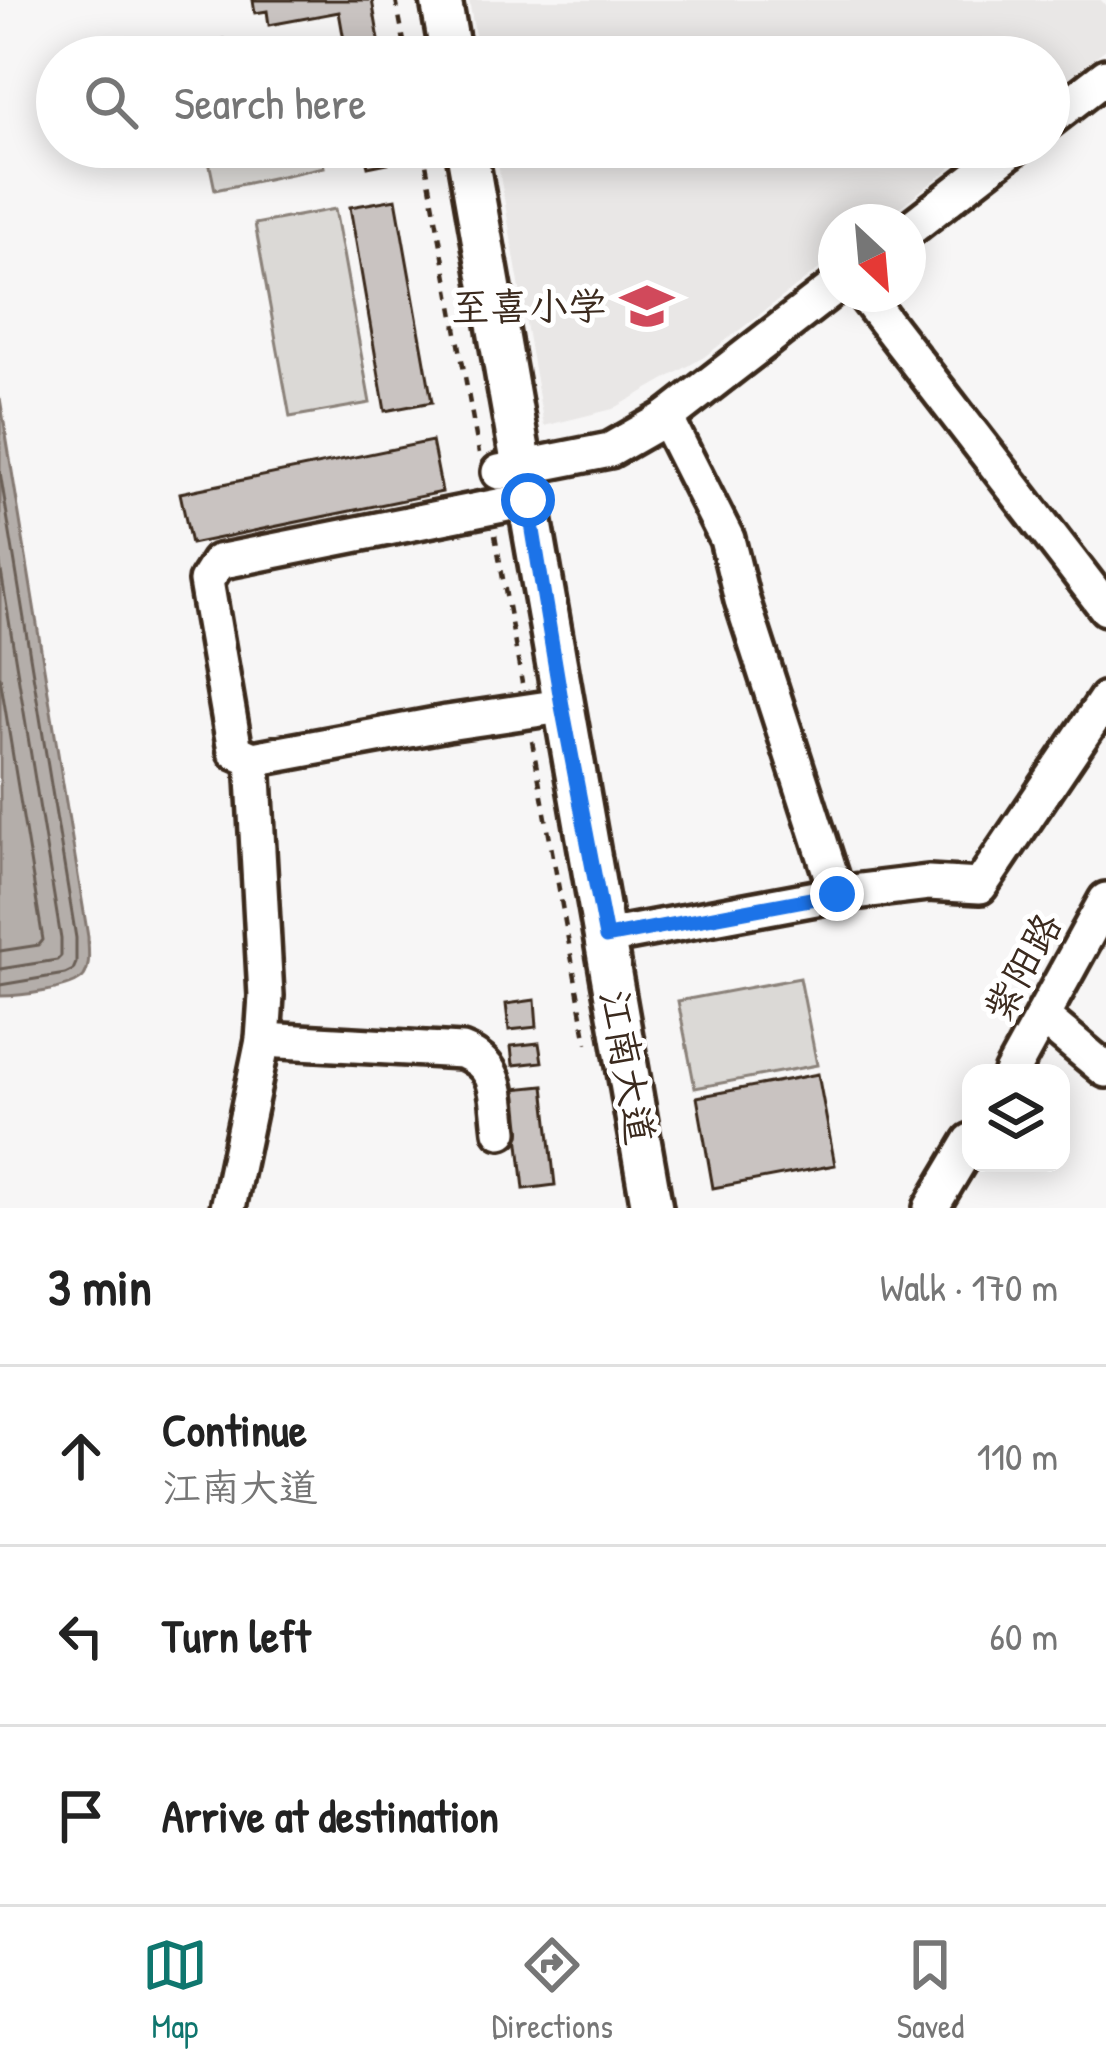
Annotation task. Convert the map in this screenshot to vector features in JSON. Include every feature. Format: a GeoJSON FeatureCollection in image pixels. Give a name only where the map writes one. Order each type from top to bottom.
{"type":"FeatureCollection","features":[{"type":"Feature","properties":{"kind":"main road"},"geometry":{"type":"LineString","coordinates":[[421,0],[427,36]]}},
{"type":"Feature","properties":{"kind":"main road"},"geometry":{"type":"LineString","coordinates":[[441,0],[447,36]]}},
{"type":"Feature","properties":{"kind":"main road","name":"江南大道"},"geometry":{"type":"LineString","coordinates":[[449,168],[509,491],[579,940],[629,1208]]}},
{"type":"Feature","properties":{"kind":"main road","name":"江南大道"},"geometry":{"type":"LineString","coordinates":[[469,168],[509,491]]}},
{"type":"Feature","properties":{"kind":"main road","name":"江南大道"},"geometry":{"type":"LineString","coordinates":[[545,709],[606,937],[652,1208]]}},
{"type":"Feature","properties":{"kind":"street"},"geometry":{"type":"LineString","coordinates":[[1070,104],[1106,76]]}},
{"type":"Feature","properties":{"kind":"street"},"geometry":{"type":"LineString","coordinates":[[926,216],[988,168]]}},
{"type":"Feature","properties":{"kind":"street"},"geometry":{"type":"LineString","coordinates":[[545,709],[253,759],[235,751],[206,581],[218,562],[509,491],[610,450],[666,418],[818,300]]}},
{"type":"Feature","properties":{"kind":"street"},"geometry":{"type":"LineString","coordinates":[[878,312],[1106,608]]}},
{"type":"Feature","properties":{"kind":"street"},"geometry":{"type":"LineString","coordinates":[[666,418],[728,539],[742,600],[837,894]]}},
{"type":"Feature","properties":{"kind":"street"},"geometry":{"type":"LineString","coordinates":[[606,937],[837,894],[928,883],[980,886],[1106,699]]}},
{"type":"Feature","properties":{"kind":"street"},"geometry":{"type":"LineString","coordinates":[[227,1208],[263,1040],[266,996],[253,759]]}},
{"type":"Feature","properties":{"kind":"street","name":"紫阳路"},"geometry":{"type":"LineString","coordinates":[[1016,1064],[1106,900]]}},
{"type":"Feature","properties":{"kind":"street"},"geometry":{"type":"LineString","coordinates":[[1044,1018],[1106,1070]]}},
{"type":"Feature","properties":{"kind":"street"},"geometry":{"type":"LineString","coordinates":[[263,1040],[462,1052],[480,1058],[496,1090],[501,1131]]}},
{"type":"Feature","properties":{"kind":"street"},"geometry":{"type":"LineString","coordinates":[[931,1208],[962,1156]]}},
{"type":"Feature","properties":{"kind":"path"},"geometry":{"type":"LineString","coordinates":[[397,0],[403,36]]}},
{"type":"Feature","properties":{"kind":"path"},"geometry":{"type":"LineString","coordinates":[[428,168],[509,491],[545,709],[589,1050]]}},
{"type":"Feature","properties":{"kind":"shaded area"},"geometry":{"type":"Polygon","coordinates":[[[469,0],[1101,0],[1106,6],[1106,49],[1070,76],[1070,36],[475,36],[469,0]]]}},
{"type":"Feature","properties":{"kind":"shaded area"},"geometry":{"type":"Polygon","coordinates":[[[210,168],[319,168],[215,190],[210,168]]]}},
{"type":"Feature","properties":{"kind":"shaded area","name":"至喜小学"},"geometry":{"type":"Polygon","coordinates":[[[499,168],[951,168],[904,204],[818,204],[818,270],[704,357],[613,409],[544,426],[499,168]]]}},
{"type":"Feature","properties":{"kind":"shaded area"},"geometry":{"type":"Polygon","coordinates":[[[335,209],[370,403],[290,417],[255,224],[335,209]]]}},
{"type":"Feature","properties":{"kind":"shaded area"},"geometry":{"type":"Polygon","coordinates":[[[800,978],[817,1065],[695,1088],[678,1001],[800,978]]]}},
{"type":"Feature","properties":{"kind":"water"},"geometry":{"type":"Polygon","coordinates":[[[0,398],[89,957],[84,976],[69,985],[0,996],[0,398]]]}},
{"type":"Feature","properties":{"kind":"building"},"geometry":{"type":"Polygon","coordinates":[[[253,0],[372,0],[378,36],[343,36],[339,12],[269,25],[267,11],[255,13],[253,0]]]}},
{"type":"Feature","properties":{"kind":"building"},"geometry":{"type":"Polygon","coordinates":[[[396,199],[432,402],[385,411],[350,207],[396,199]]]}},
{"type":"Feature","properties":{"kind":"building"},"geometry":{"type":"Polygon","coordinates":[[[432,441],[442,492],[191,544],[180,493],[432,441]]]}},
{"type":"Feature","properties":{"kind":"building"},"geometry":{"type":"Polygon","coordinates":[[[535,1000],[537,1027],[509,1030],[506,1004],[535,1000]]]}},
{"type":"Feature","properties":{"kind":"building"},"geometry":{"type":"Polygon","coordinates":[[[539,1043],[542,1062],[513,1065],[511,1046],[539,1043]]]}},
{"type":"Feature","properties":{"kind":"building"},"geometry":{"type":"Polygon","coordinates":[[[818,1074],[835,1165],[713,1188],[697,1097],[818,1074]]]}},
{"type":"Feature","properties":{"kind":"building"},"geometry":{"type":"Polygon","coordinates":[[[544,1086],[555,1185],[524,1189],[513,1089],[544,1086]]]}},
{"type":"Feature","properties":{"kind":"place","name":"至喜小学"},"geometry":{"type":"Point","coordinates":[647,306]}},
{"type":"Feature","properties":{"kind":"route"},"geometry":{"type":"LineString","coordinates":[[528,500],[606,937],[837,894]]}}]}
